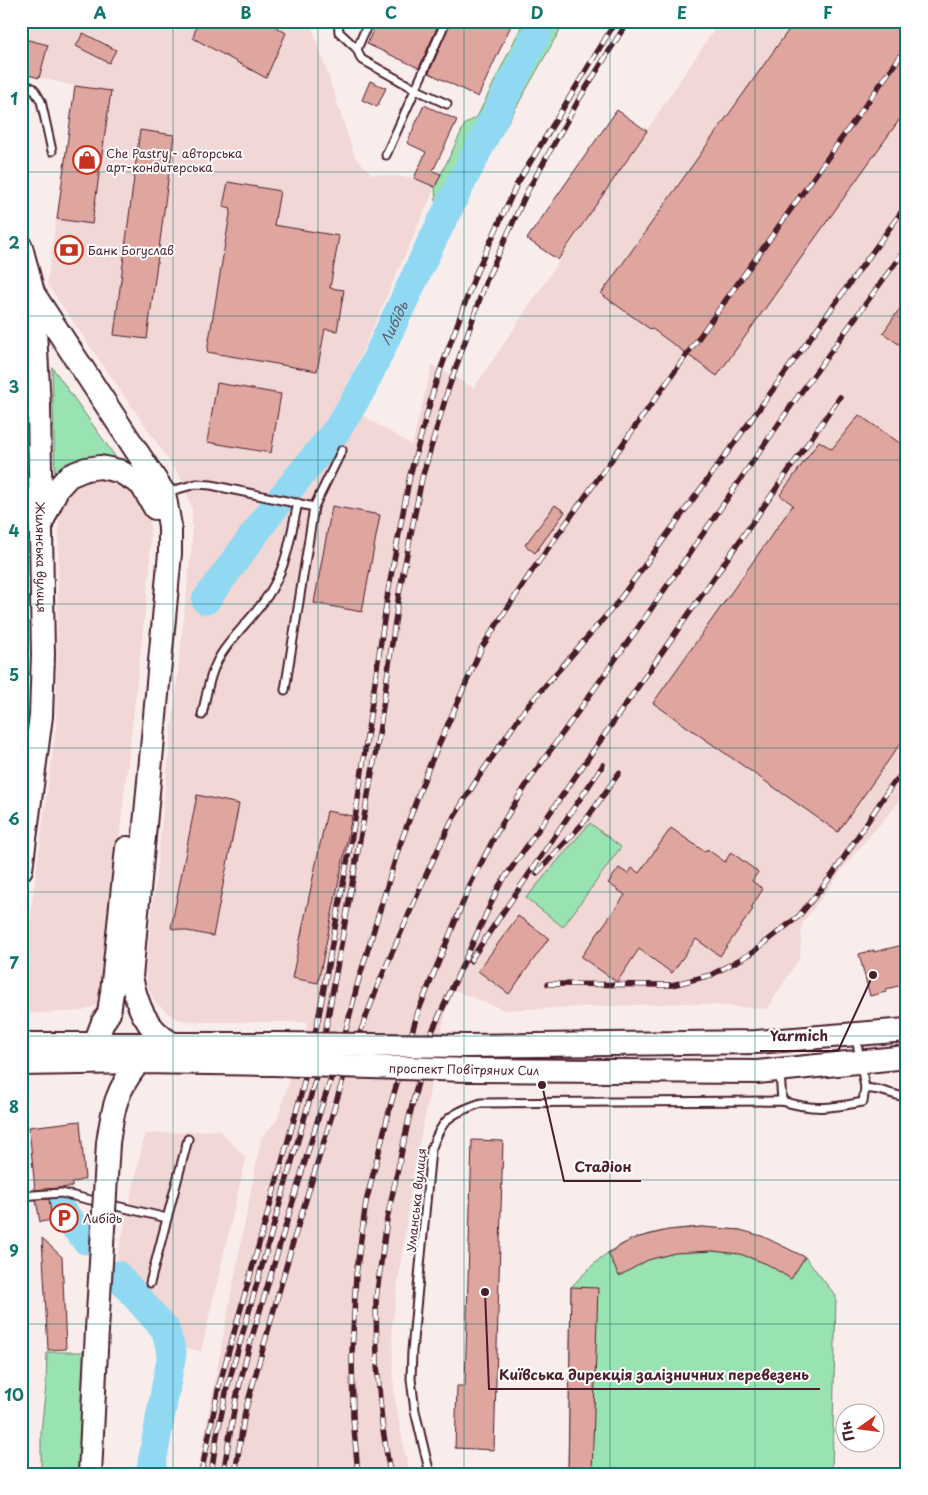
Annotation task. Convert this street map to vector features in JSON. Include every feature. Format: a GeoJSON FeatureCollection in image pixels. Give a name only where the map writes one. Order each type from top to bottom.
{"type":"FeatureCollection","features":[{"type":"Feature","properties":{"kind":"main road","name":"Жилянська вулиця"},"geometry":{"type":"LineString","coordinates":[[21,247],[33,292],[40,408],[43,655],[41,716],[21,869]]}},
{"type":"Feature","properties":{"kind":"main road"},"geometry":{"type":"LineString","coordinates":[[33,292],[164,493],[170,526],[170,554],[131,977],[136,1000],[147,1021],[163,1038],[171,1043]]}},
{"type":"Feature","properties":{"kind":"main road"},"geometry":{"type":"LineString","coordinates":[[41,524],[57,489],[69,476],[86,468],[100,467],[119,471],[140,484],[155,508],[157,540],[154,589],[112,992],[109,1013],[103,1022],[95,1043]]}},
{"type":"Feature","properties":{"kind":"main road","name":"проспект Повітряних Сил"},"geometry":{"type":"LineString","coordinates":[[21,1044],[50,1053],[140,1062],[468,1046],[756,1042],[907,1030]]}},
{"type":"Feature","properties":{"kind":"main road","name":"проспект Повітряних Сил"},"geometry":{"type":"LineString","coordinates":[[21,1064],[50,1053],[95,1043],[171,1043],[275,1054],[469,1070],[780,1071],[907,1058]]}},
{"type":"Feature","properties":{"kind":"main road"},"geometry":{"type":"LineString","coordinates":[[90,1474],[108,1143],[112,1113],[120,1089],[128,1075],[140,1062]]}},
{"type":"Feature","properties":{"kind":"lane"},"geometry":{"type":"LineString","coordinates":[[338,21],[339,32],[356,49],[361,59],[415,89],[447,104]]}},
{"type":"Feature","properties":{"kind":"lane"},"geometry":{"type":"LineString","coordinates":[[356,49],[369,21]]}},
{"type":"Feature","properties":{"kind":"lane"},"geometry":{"type":"LineString","coordinates":[[386,155],[446,21]]}},
{"type":"Feature","properties":{"kind":"lane"},"geometry":{"type":"LineString","coordinates":[[21,83],[33,88],[41,100],[52,151]]}},
{"type":"Feature","properties":{"kind":"lane"},"geometry":{"type":"LineString","coordinates":[[285,690],[314,506],[342,450]]}},
{"type":"Feature","properties":{"kind":"lane"},"geometry":{"type":"LineString","coordinates":[[164,493],[196,484],[211,485],[314,506]]}},
{"type":"Feature","properties":{"kind":"lane"},"geometry":{"type":"LineString","coordinates":[[202,715],[212,672],[223,651],[258,611],[278,578],[287,552],[298,503]]}},
{"type":"Feature","properties":{"kind":"lane"},"geometry":{"type":"LineString","coordinates":[[856,1034],[864,1088],[907,1098]]}},
{"type":"Feature","properties":{"kind":"lane"},"geometry":{"type":"LineString","coordinates":[[780,1071],[782,1101]]}},
{"type":"Feature","properties":{"kind":"lane","name":"Уманська вулиця"},"geometry":{"type":"LineString","coordinates":[[430,1474],[415,1411],[411,1379],[412,1352],[431,1150],[438,1132],[448,1117],[480,1103],[782,1101],[802,1108],[829,1108],[862,1102],[864,1088]]}},
{"type":"Feature","properties":{"kind":"lane"},"geometry":{"type":"LineString","coordinates":[[150,1283],[188,1139]]}},
{"type":"Feature","properties":{"kind":"lane"},"geometry":{"type":"LineString","coordinates":[[21,1196],[61,1193],[167,1218]]}},
{"type":"Feature","properties":{"kind":"shaded area"},"geometry":{"type":"Polygon","coordinates":[[[21,21],[311,21],[355,157],[372,174],[414,178],[435,187],[340,402],[412,445],[432,365],[474,388],[720,21],[907,21],[907,793],[855,853],[802,924],[800,957],[767,1009],[687,1003],[504,1010],[449,988],[414,1170],[392,1325],[394,1393],[410,1474],[197,1474],[261,1138],[277,1120],[308,1022],[202,1022],[180,1020],[169,1014],[155,1002],[147,985],[146,968],[192,542],[192,508],[181,478],[47,284],[75,86],[21,73],[21,21]]]}},
{"type":"Feature","properties":{"kind":"shaded area"},"geometry":{"type":"Polygon","coordinates":[[[115,476],[141,492],[150,516],[150,568],[106,955],[98,1005],[82,1011],[22,1014],[28,932],[56,728],[59,509],[74,486],[92,477],[115,476]]]}},
{"type":"Feature","properties":{"kind":"shaded area"},"geometry":{"type":"Polygon","coordinates":[[[219,1130],[246,1158],[201,1351],[185,1348],[173,1337],[171,1316],[117,1259],[145,1134],[219,1130]]]}},
{"type":"Feature","properties":{"kind":"green space"},"geometry":{"type":"Polygon","coordinates":[[[524,21],[565,21],[496,143],[482,158],[471,185],[458,208],[447,222],[437,217],[435,187],[465,124],[477,117],[524,21]]]}},
{"type":"Feature","properties":{"kind":"green space"},"geometry":{"type":"Polygon","coordinates":[[[52,367],[119,462],[55,476],[52,367]]]}},
{"type":"Feature","properties":{"kind":"green space"},"geometry":{"type":"Polygon","coordinates":[[[590,823],[621,847],[563,927],[526,898],[590,823]]]}},
{"type":"Feature","properties":{"kind":"green space"},"geometry":{"type":"Polygon","coordinates":[[[702,1227],[740,1230],[805,1257],[836,1296],[832,1474],[568,1474],[571,1287],[589,1268],[604,1256],[631,1240],[654,1233],[702,1227]]]}},
{"type":"Feature","properties":{"kind":"green space"},"geometry":{"type":"Polygon","coordinates":[[[47,1352],[90,1352],[79,1474],[41,1474],[41,1431],[46,1385],[47,1352]]]}},
{"type":"Feature","properties":{"kind":"building"},"geometry":{"type":"Polygon","coordinates":[[[198,21],[266,21],[286,33],[266,78],[193,38],[198,21]]]}},
{"type":"Feature","properties":{"kind":"building"},"geometry":{"type":"Polygon","coordinates":[[[377,21],[440,21],[419,68],[367,44],[377,21]]]}},
{"type":"Feature","properties":{"kind":"building"},"geometry":{"type":"Polygon","coordinates":[[[451,21],[513,21],[478,97],[429,73],[451,21]]]}},
{"type":"Feature","properties":{"kind":"building"},"geometry":{"type":"Polygon","coordinates":[[[795,21],[907,21],[907,109],[717,376],[601,294],[795,21]]]}},
{"type":"Feature","properties":{"kind":"building"},"geometry":{"type":"Polygon","coordinates":[[[83,33],[116,50],[109,63],[76,46],[83,33]]]}},
{"type":"Feature","properties":{"kind":"building"},"geometry":{"type":"Polygon","coordinates":[[[21,38],[48,45],[39,78],[21,73],[21,38]]]}},
{"type":"Feature","properties":{"kind":"building"},"geometry":{"type":"Polygon","coordinates":[[[370,81],[386,88],[377,107],[362,100],[370,81]]]}},
{"type":"Feature","properties":{"kind":"building"},"geometry":{"type":"Polygon","coordinates":[[[75,86],[111,91],[92,224],[57,219],[75,86]]]}},
{"type":"Feature","properties":{"kind":"building"},"geometry":{"type":"Polygon","coordinates":[[[424,105],[457,120],[433,171],[441,174],[435,187],[414,178],[426,152],[407,143],[424,105]]]}},
{"type":"Feature","properties":{"kind":"building"},"geometry":{"type":"Polygon","coordinates":[[[617,110],[647,131],[558,260],[527,239],[617,110]]]}},
{"type":"Feature","properties":{"kind":"building"},"geometry":{"type":"Polygon","coordinates":[[[140,130],[174,135],[147,339],[114,335],[140,130]]]}},
{"type":"Feature","properties":{"kind":"building"},"geometry":{"type":"Polygon","coordinates":[[[228,182],[280,191],[274,225],[339,236],[330,288],[344,290],[337,331],[325,329],[317,371],[207,352],[231,208],[223,206],[228,182]]]}},
{"type":"Feature","properties":{"kind":"building"},"geometry":{"type":"Polygon","coordinates":[[[907,298],[907,350],[883,333],[907,298]]]}},
{"type":"Feature","properties":{"kind":"building"},"geometry":{"type":"Polygon","coordinates":[[[217,383],[281,394],[271,453],[207,442],[217,383]]]}},
{"type":"Feature","properties":{"kind":"building"},"geometry":{"type":"Polygon","coordinates":[[[859,415],[907,448],[907,734],[838,832],[653,703],[793,505],[780,495],[819,441],[832,449],[859,415]]]}},
{"type":"Feature","properties":{"kind":"building"},"geometry":{"type":"Polygon","coordinates":[[[555,505],[565,512],[535,553],[525,545],[555,505]]]}},
{"type":"Feature","properties":{"kind":"building"},"geometry":{"type":"Polygon","coordinates":[[[332,506],[380,515],[362,612],[314,603],[332,506]]]}},
{"type":"Feature","properties":{"kind":"building"},"geometry":{"type":"Polygon","coordinates":[[[197,795],[239,804],[213,936],[171,928],[197,795]]]}},
{"type":"Feature","properties":{"kind":"building"},"geometry":{"type":"Polygon","coordinates":[[[327,811],[352,816],[318,983],[292,978],[327,811]]]}},
{"type":"Feature","properties":{"kind":"building"},"geometry":{"type":"Polygon","coordinates":[[[671,828],[705,852],[707,849],[725,862],[731,852],[758,872],[752,881],[763,889],[751,908],[753,909],[720,956],[696,939],[672,973],[639,949],[617,982],[581,957],[625,895],[608,883],[619,868],[628,874],[632,868],[639,873],[671,828]]]}},
{"type":"Feature","properties":{"kind":"building"},"geometry":{"type":"Polygon","coordinates":[[[518,916],[549,938],[509,994],[478,971],[518,916]]]}},
{"type":"Feature","properties":{"kind":"building"},"geometry":{"type":"Polygon","coordinates":[[[907,944],[907,984],[886,989],[886,992],[870,996],[859,954],[907,944]]]}},
{"type":"Feature","properties":{"kind":"building"},"geometry":{"type":"Polygon","coordinates":[[[80,1121],[85,1179],[72,1183],[72,1187],[35,1190],[29,1127],[80,1121]]]}},
{"type":"Feature","properties":{"kind":"building"},"geometry":{"type":"Polygon","coordinates":[[[472,1140],[503,1141],[494,1450],[455,1448],[457,1386],[465,1386],[472,1140]]]}},
{"type":"Feature","properties":{"kind":"building"},"geometry":{"type":"Polygon","coordinates":[[[49,1199],[52,1220],[40,1222],[36,1200],[49,1199]]]}},
{"type":"Feature","properties":{"kind":"building"},"geometry":{"type":"Polygon","coordinates":[[[702,1227],[740,1230],[762,1236],[805,1257],[791,1279],[767,1264],[740,1254],[712,1251],[675,1253],[648,1260],[619,1276],[608,1253],[632,1239],[668,1230],[702,1227]]]}},
{"type":"Feature","properties":{"kind":"building"},"geometry":{"type":"Polygon","coordinates":[[[42,1238],[62,1257],[66,1349],[48,1350],[42,1238]]]}},
{"type":"Feature","properties":{"kind":"building"},"geometry":{"type":"Polygon","coordinates":[[[571,1287],[598,1288],[592,1474],[568,1474],[571,1287]]]}},
{"type":"Feature","properties":{"kind":"waterway","name":"Либідь"},"geometry":{"type":"LineString","coordinates":[[206,600],[275,506],[337,430],[362,389],[430,245],[543,21]]}},
{"type":"Feature","properties":{"kind":"waterway","name":"Либідь"},"geometry":{"type":"LineString","coordinates":[[58,1207],[86,1240]]}},
{"type":"Feature","properties":{"kind":"waterway","name":"Либідь"},"geometry":{"type":"LineString","coordinates":[[117,1275],[165,1329],[172,1353],[150,1474]]}},
{"type":"Feature","properties":{"kind":"tram line"},"geometry":{"type":"LineString","coordinates":[[21,369],[21,720]]}},
{"type":"Feature","properties":{"kind":"railway"},"geometry":{"type":"LineString","coordinates":[[201,1474],[219,1386],[302,1091],[318,1020],[355,819],[388,592],[410,475],[435,385],[476,273],[517,184],[616,21]]}},
{"type":"Feature","properties":{"kind":"railway"},"geometry":{"type":"LineString","coordinates":[[211,1474],[227,1388],[319,1067],[379,734],[399,594],[422,478],[448,390],[486,281],[527,192],[578,101],[628,21]]}},
{"type":"Feature","properties":{"kind":"railway"},"geometry":{"type":"LineString","coordinates":[[223,1474],[236,1399],[249,1347],[343,1042],[358,982],[399,847],[428,769],[482,647],[534,568],[907,47]]}},
{"type":"Feature","properties":{"kind":"railway"},"geometry":{"type":"LineString","coordinates":[[235,1474],[245,1412],[293,1242],[345,1073],[378,985],[451,822],[476,781],[525,709],[617,603],[907,204]]}},
{"type":"Feature","properties":{"kind":"railway"},"geometry":{"type":"LineString","coordinates":[[358,1474],[353,1417],[352,1353],[356,1275],[366,1202],[392,1100],[418,1012],[471,883],[497,832],[532,776],[647,615],[791,406],[907,247]]}},
{"type":"Feature","properties":{"kind":"railway"},"geometry":{"type":"LineString","coordinates":[[390,1474],[382,1423],[377,1365],[376,1299],[387,1219],[429,1038],[499,886],[840,397]]}},
{"type":"Feature","properties":{"kind":"railway"},"geometry":{"type":"LineString","coordinates":[[470,961],[603,765]]}},
{"type":"Feature","properties":{"kind":"railway"},"geometry":{"type":"LineString","coordinates":[[548,984],[672,985],[711,975],[752,953],[799,916],[833,874],[891,786],[907,768]]}},
{"type":"Feature","properties":{"kind":"railway"},"geometry":{"type":"LineString","coordinates":[[537,873],[585,821],[619,773]]}},
{"type":"Feature","properties":{"kind":"place","name":"Che Pastry - авторська арт-кондитерська"},"geometry":{"type":"Point","coordinates":[87,160]}},
{"type":"Feature","properties":{"kind":"place","name":"Банк Богуслав"},"geometry":{"type":"Point","coordinates":[69,250]}},
{"type":"Feature","properties":{"kind":"place","name":"Yarmich"},"geometry":{"type":"Point","coordinates":[873,975]}},
{"type":"Feature","properties":{"kind":"place","name":"Стадіон"},"geometry":{"type":"Point","coordinates":[542,1085]}},
{"type":"Feature","properties":{"kind":"place","name":"Либідь"},"geometry":{"type":"Point","coordinates":[64,1218]}},
{"type":"Feature","properties":{"kind":"place","name":"Київська дирекція залізничних перевезень"},"geometry":{"type":"Point","coordinates":[485,1292]}}]}
